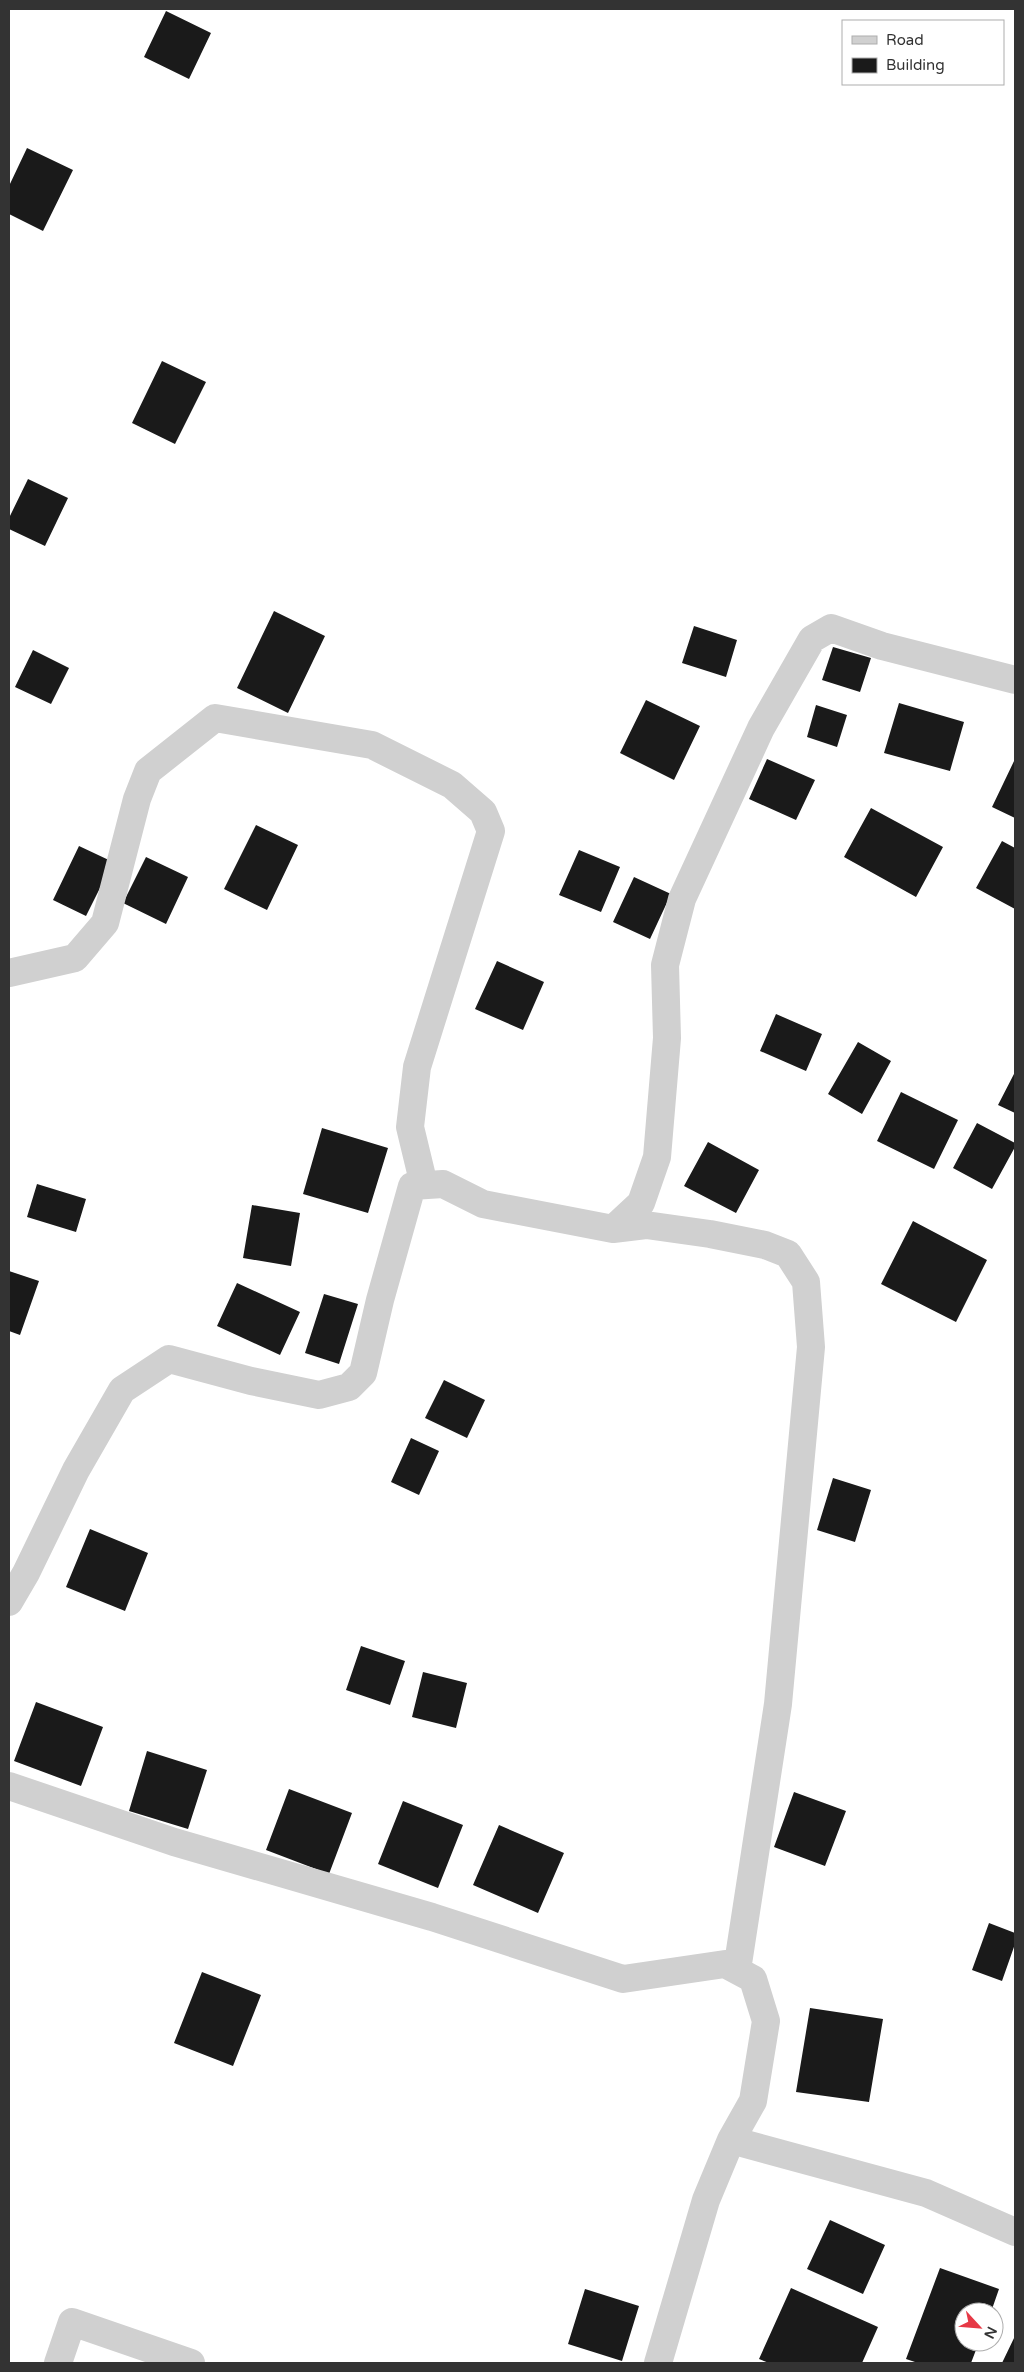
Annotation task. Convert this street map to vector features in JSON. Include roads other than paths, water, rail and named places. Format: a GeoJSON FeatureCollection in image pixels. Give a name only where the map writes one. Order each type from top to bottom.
{"type":"FeatureCollection","features":[{"type":"Feature","properties":{"kind":"street"},"geometry":{"type":"LineString","coordinates":[[613,1229],[641,1203],[657,1156],[668,1038],[665,965],[682,899],[761,728],[812,639],[831,628],[882,646],[1015,680]]}},
{"type":"Feature","properties":{"kind":"street"},"geometry":{"type":"LineString","coordinates":[[9,973],[75,958],[105,923],[137,799],[148,771],[215,718],[372,745],[452,784],[483,812],[490,831],[417,1067],[410,1127],[424,1186]]}},
{"type":"Feature","properties":{"kind":"street"},"geometry":{"type":"LineString","coordinates":[[9,1602],[26,1573],[76,1470],[122,1390],[169,1359],[251,1381],[319,1395],[349,1386],[363,1373],[380,1300],[412,1186],[443,1184],[483,1204],[613,1229],[646,1225],[710,1234],[765,1245],[788,1254],[806,1282],[811,1347],[778,1704],[737,1970]]}},
{"type":"Feature","properties":{"kind":"street"},"geometry":{"type":"LineString","coordinates":[[9,1786],[174,1842],[432,1917],[624,1979],[725,1964],[753,1979],[766,2021],[753,2101],[731,2140],[706,2200],[658,2363]]}},
{"type":"Feature","properties":{"kind":"street"},"geometry":{"type":"LineString","coordinates":[[731,2140],[926,2193],[1015,2232]]}},
{"type":"Feature","properties":{"kind":"street"},"geometry":{"type":"LineString","coordinates":[[58,2363],[72,2322],[191,2363]]}}]}
